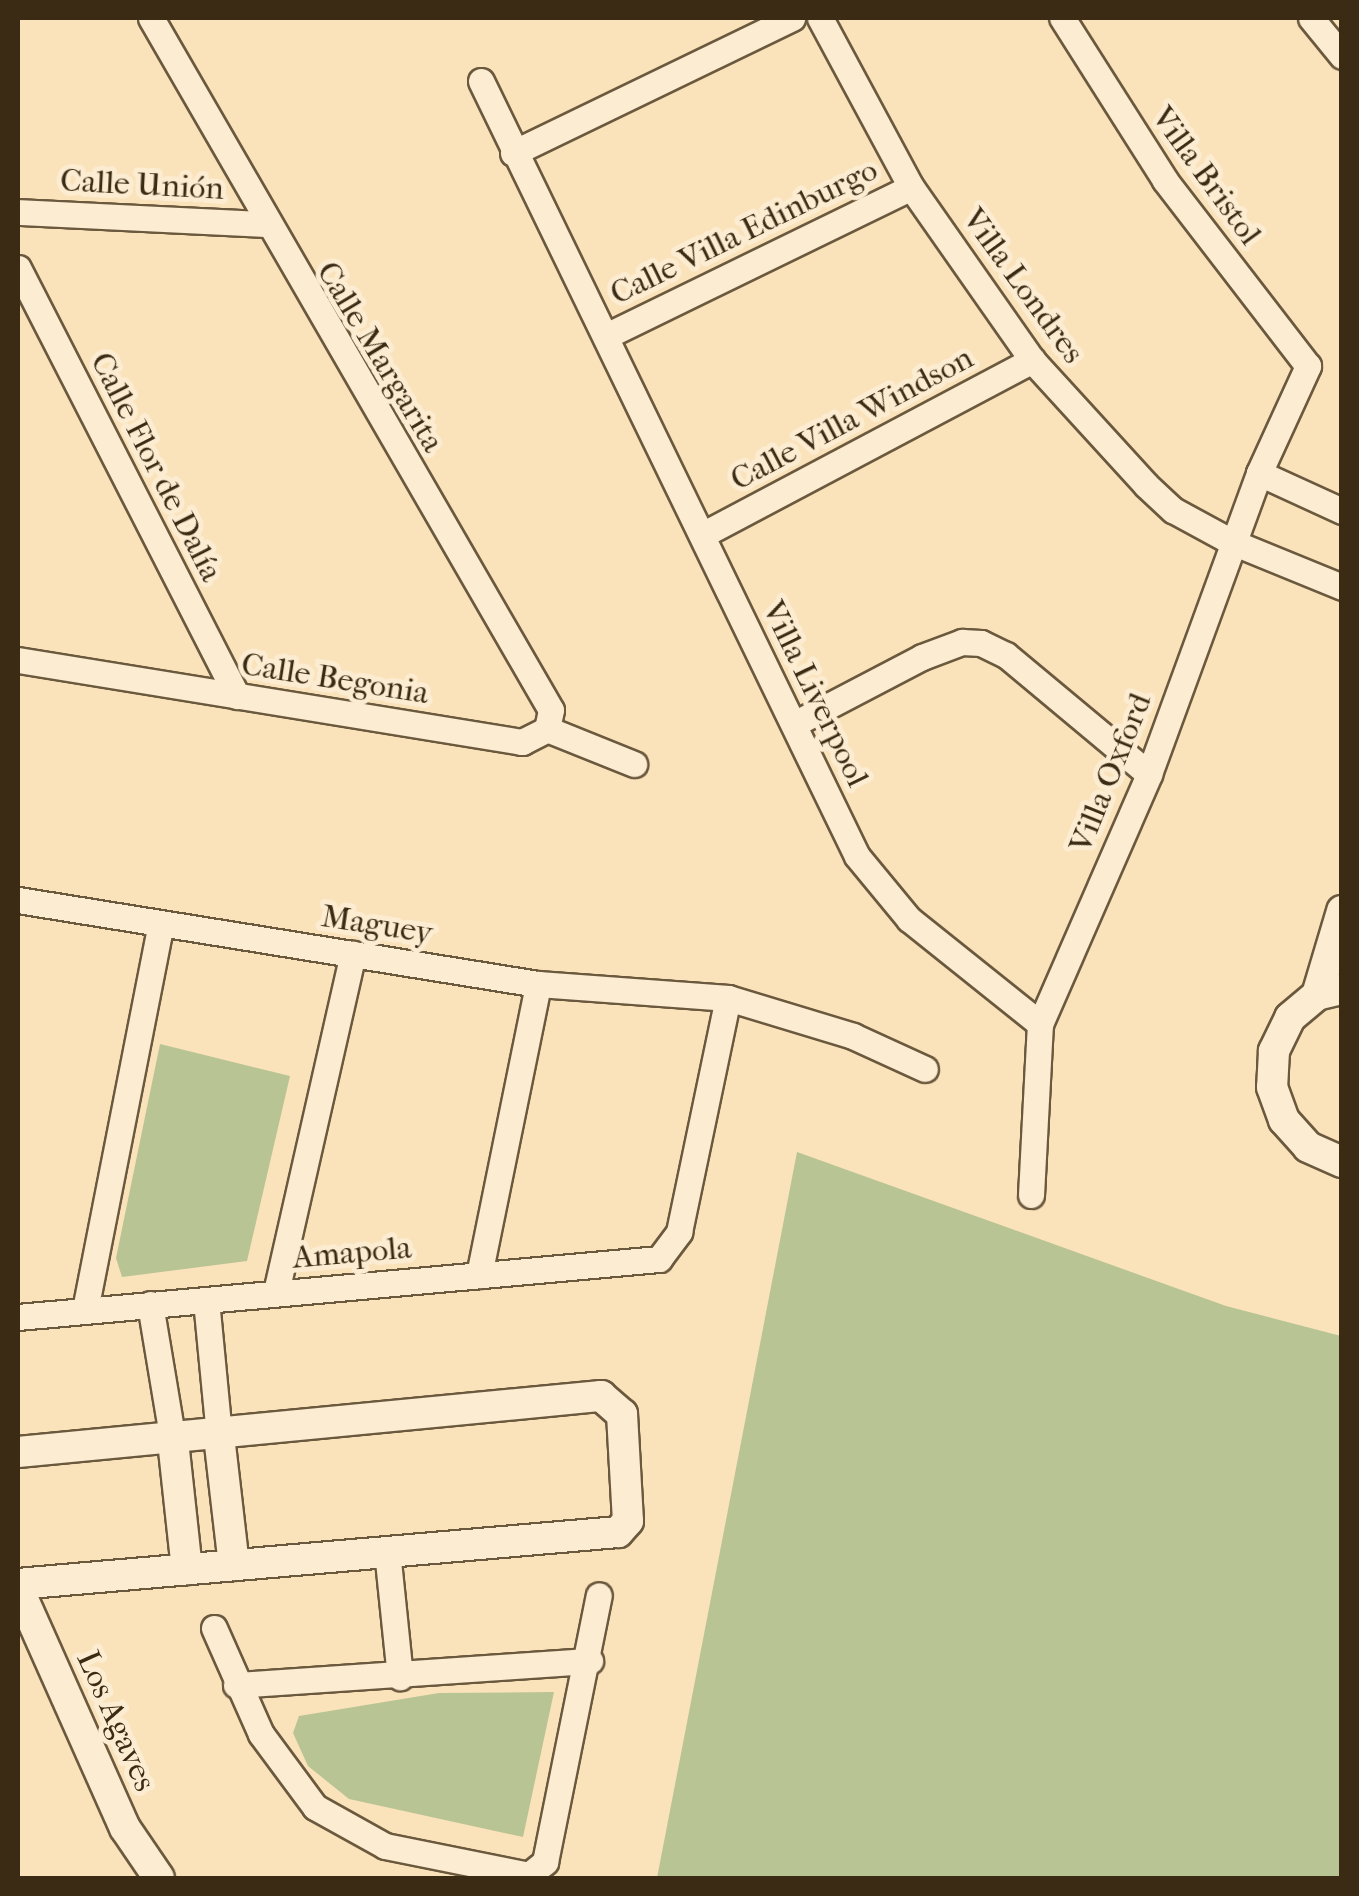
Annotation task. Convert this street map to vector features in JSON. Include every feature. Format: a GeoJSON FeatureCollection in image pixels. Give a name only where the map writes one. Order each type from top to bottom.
{"type":"FeatureCollection","features":[{"type":"Feature","properties":{"kind":"street","name":"Calle Margarita"},"geometry":{"type":"LineString","coordinates":[[150,18],[264,224],[550,710],[547,729]]}},
{"type":"Feature","properties":{"kind":"street"},"geometry":{"type":"LineString","coordinates":[[513,153],[792,18]]}},
{"type":"Feature","properties":{"kind":"street","name":"Villa Londres"},"geometry":{"type":"LineString","coordinates":[[820,18],[911,186],[1032,360],[1160,498],[1232,542],[1342,588]]}},
{"type":"Feature","properties":{"kind":"street","name":"Villa Bristol"},"geometry":{"type":"LineString","coordinates":[[1062,18],[1164,180],[1308,366]]}},
{"type":"Feature","properties":{"kind":"street"},"geometry":{"type":"LineString","coordinates":[[1312,18],[1342,56]]}},
{"type":"Feature","properties":{"kind":"street","name":"Villa Liverpool"},"geometry":{"type":"LineString","coordinates":[[481,80],[513,153],[606,336],[857,856],[909,919],[1040,1024]]}},
{"type":"Feature","properties":{"kind":"street","name":"Calle Villa Edinburgo"},"geometry":{"type":"LineString","coordinates":[[606,336],[911,186]]}},
{"type":"Feature","properties":{"kind":"street","name":"Calle Unión"},"geometry":{"type":"LineString","coordinates":[[18,212],[264,224]]}},
{"type":"Feature","properties":{"kind":"street","name":"Calle Flor de Dalía"},"geometry":{"type":"LineString","coordinates":[[18,268],[236,696]]}},
{"type":"Feature","properties":{"kind":"street","name":"Calle Villa Windson"},"geometry":{"type":"LineString","coordinates":[[702,535],[1032,360]]}},
{"type":"Feature","properties":{"kind":"street","name":"Villa Oxford"},"geometry":{"type":"LineString","coordinates":[[1040,1024],[1149,774],[1232,542],[1308,366]]}},
{"type":"Feature","properties":{"kind":"street"},"geometry":{"type":"LineString","coordinates":[[1259,473],[1342,511]]}},
{"type":"Feature","properties":{"kind":"street"},"geometry":{"type":"LineString","coordinates":[[794,724],[922,657],[962,642],[980,643],[1006,654],[1149,774]]}},
{"type":"Feature","properties":{"kind":"street","name":"Calle Begonia"},"geometry":{"type":"LineString","coordinates":[[18,660],[522,742],[547,729]]}},
{"type":"Feature","properties":{"kind":"street"},"geometry":{"type":"LineString","coordinates":[[547,729],[634,764]]}},
{"type":"Feature","properties":{"kind":"street","name":"Maguey"},"geometry":{"type":"LineString","coordinates":[[18,900],[538,984],[728,998],[853,1036],[925,1069]]}},
{"type":"Feature","properties":{"kind":"street"},"geometry":{"type":"LineString","coordinates":[[1342,910],[1329,992],[1282,1034],[1272,1086],[1296,1134],[1342,1162]]}},
{"type":"Feature","properties":{"kind":"street"},"geometry":{"type":"LineString","coordinates":[[85,1310],[161,924]]}},
{"type":"Feature","properties":{"kind":"street"},"geometry":{"type":"LineString","coordinates":[[276,1292],[353,954]]}},
{"type":"Feature","properties":{"kind":"street"},"geometry":{"type":"LineString","coordinates":[[478,1274],[538,984]]}},
{"type":"Feature","properties":{"kind":"street","name":"Amapola"},"geometry":{"type":"LineString","coordinates":[[18,1317],[478,1274],[644,1263],[659,1258],[679,1232],[728,998]]}},
{"type":"Feature","properties":{"kind":"street"},"geometry":{"type":"LineString","coordinates":[[1031,1195],[1040,1024]]}},
{"type":"Feature","properties":{"kind":"street"},"geometry":{"type":"LineString","coordinates":[[206,1300],[234,1565]]}},
{"type":"Feature","properties":{"kind":"street"},"geometry":{"type":"LineString","coordinates":[[150,1304],[173,1442],[187,1569]]}},
{"type":"Feature","properties":{"kind":"street"},"geometry":{"type":"LineString","coordinates":[[18,1452],[173,1442],[452,1406],[601,1396],[617,1405],[628,1521],[622,1530],[18,1586]]}},
{"type":"Feature","properties":{"kind":"street"},"geometry":{"type":"LineString","coordinates":[[387,1551],[400,1677]]}},
{"type":"Feature","properties":{"kind":"street","name":"Los Agaves"},"geometry":{"type":"LineString","coordinates":[[18,1586],[125,1828],[159,1878]]}},
{"type":"Feature","properties":{"kind":"street"},"geometry":{"type":"LineString","coordinates":[[214,1628],[236,1685],[291,1781],[346,1830],[385,1846],[529,1875],[545,1862],[590,1662],[599,1595]]}},
{"type":"Feature","properties":{"kind":"street"},"geometry":{"type":"LineString","coordinates":[[236,1685],[590,1662]]}},
{"type":"Feature","properties":{"kind":"green space"},"geometry":{"type":"Polygon","coordinates":[[[160,1044],[290,1076],[247,1261],[122,1277],[116,1258],[160,1044]]]}},
{"type":"Feature","properties":{"kind":"green space"},"geometry":{"type":"Polygon","coordinates":[[[797,1152],[1226,1306],[1341,1336],[1341,1878],[657,1878],[797,1152]]]}},
{"type":"Feature","properties":{"kind":"green space"},"geometry":{"type":"Polygon","coordinates":[[[554,1692],[523,1837],[349,1799],[308,1766],[293,1733],[299,1716],[439,1693],[554,1692]]]}}]}
